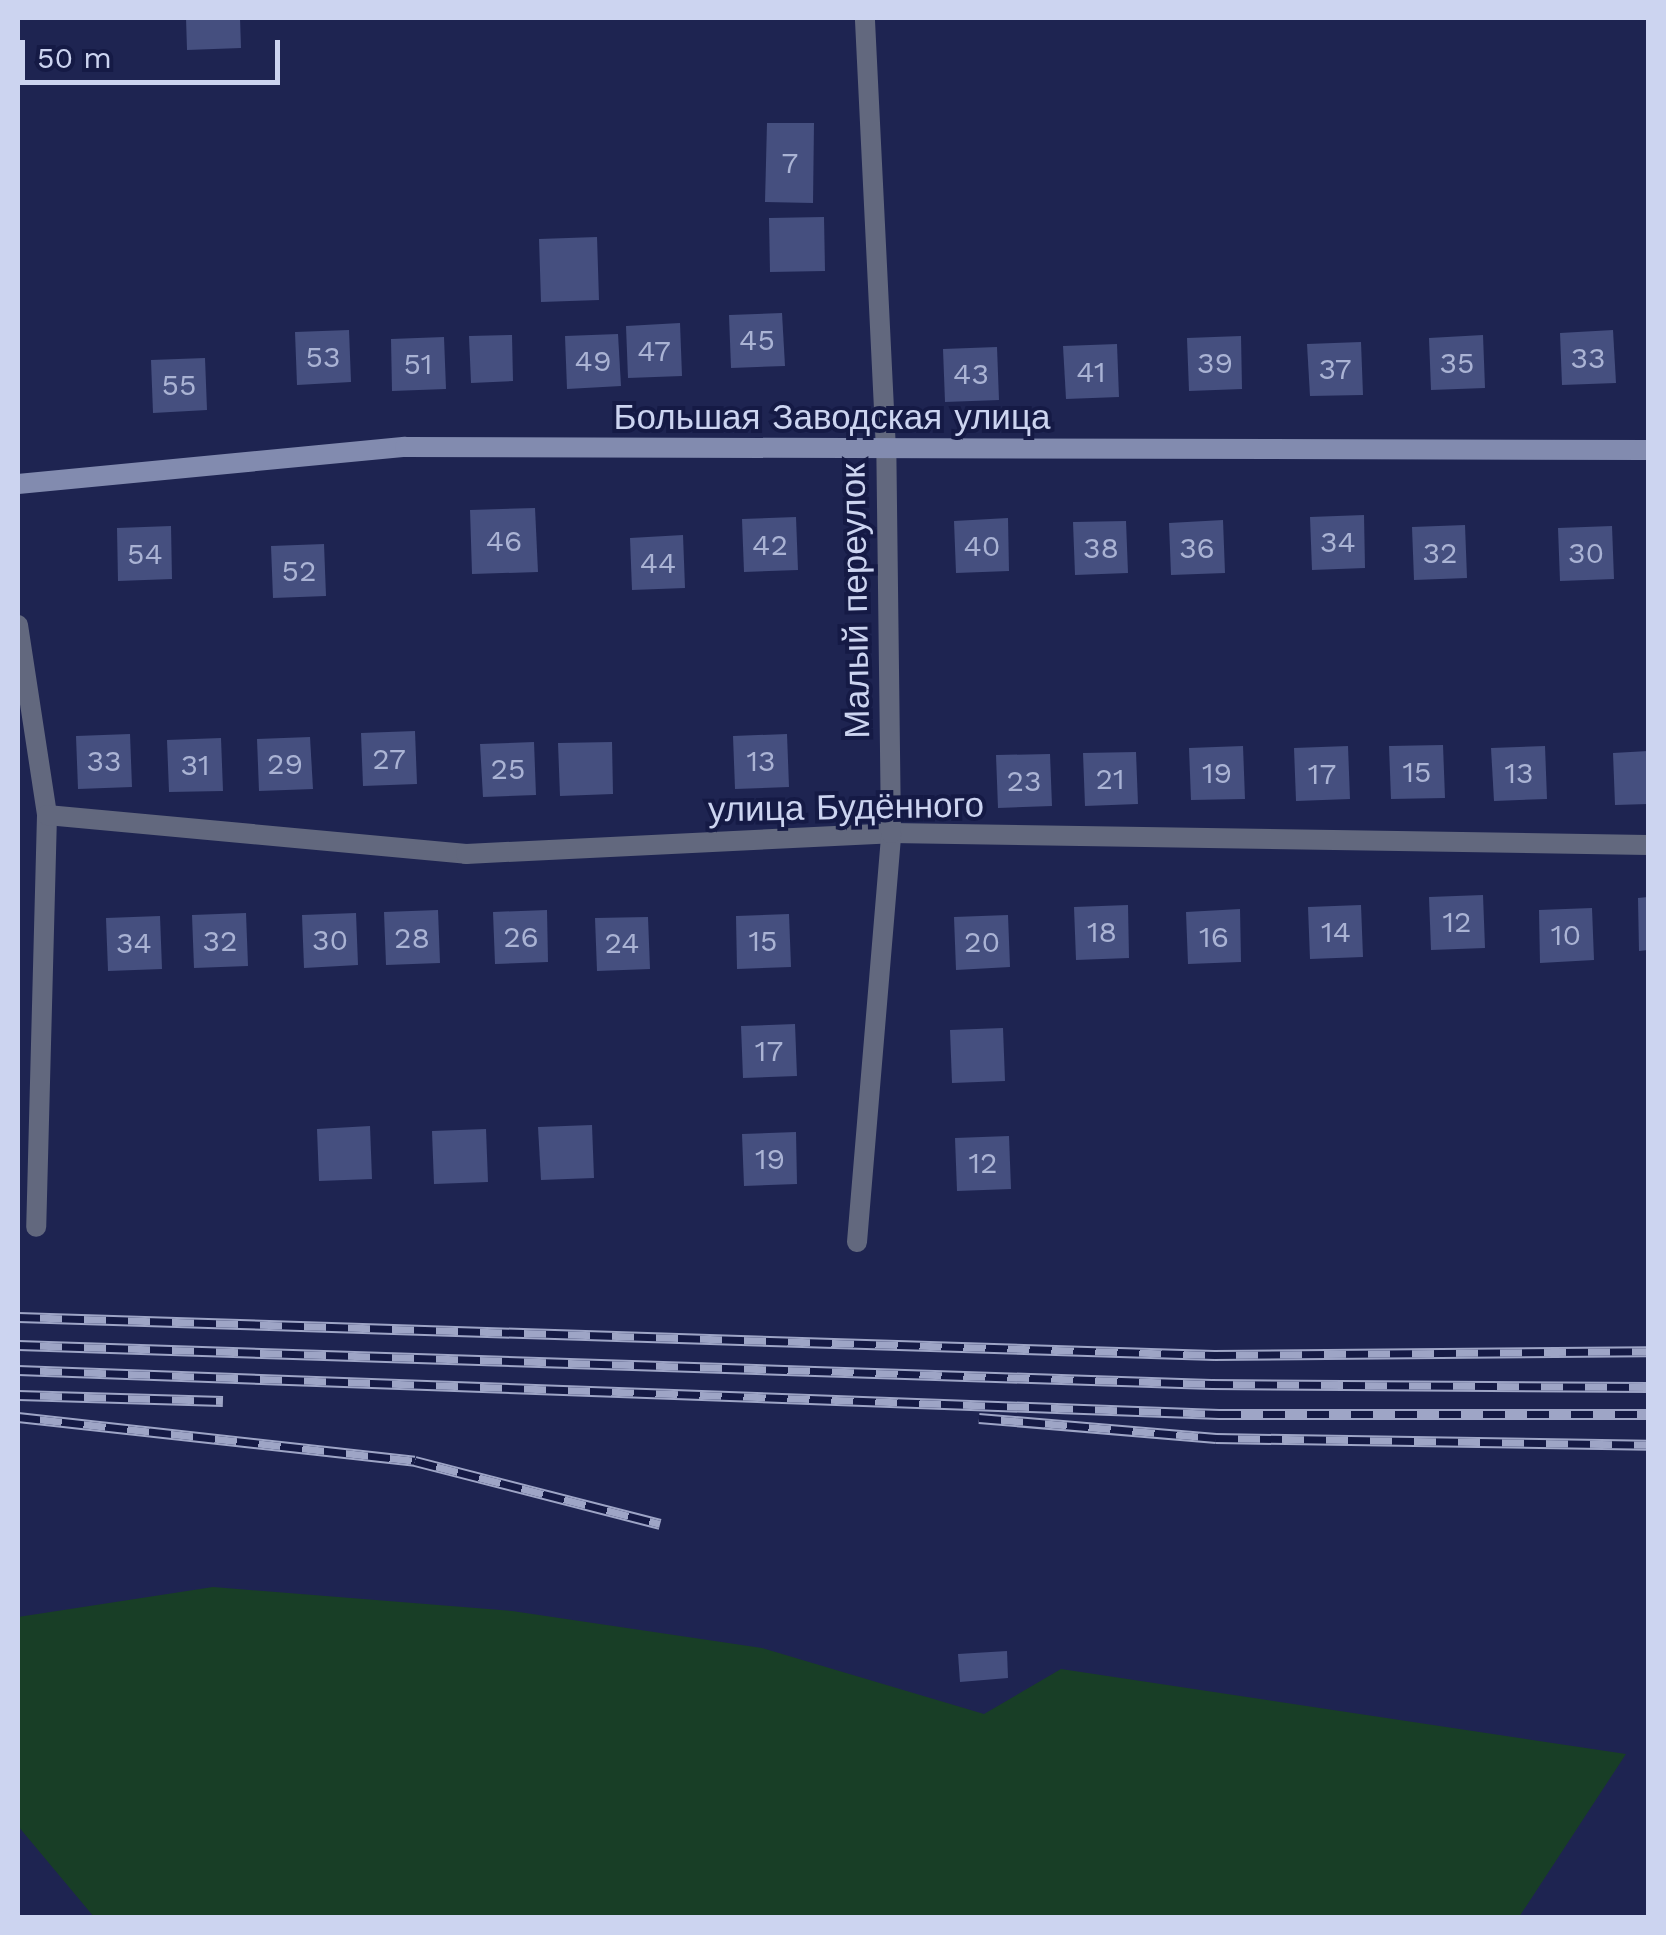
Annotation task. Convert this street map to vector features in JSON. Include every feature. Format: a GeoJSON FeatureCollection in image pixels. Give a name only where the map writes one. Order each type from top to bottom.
{"type":"FeatureCollection","features":[{"type":"Feature","properties":{"kind":"street","name":"Малый переулок"},"geometry":{"type":"LineString","coordinates":[[857,1242],[891,834],[886,450],[864,18]]}},
{"type":"Feature","properties":{"kind":"street","name":"Большая Заводская улица"},"geometry":{"type":"LineString","coordinates":[[18,484],[405,447],[1648,450]]}},
{"type":"Feature","properties":{"kind":"street"},"geometry":{"type":"LineString","coordinates":[[18,625],[47,815],[36,1227]]}},
{"type":"Feature","properties":{"kind":"street","name":"улица Будённого"},"geometry":{"type":"LineString","coordinates":[[47,815],[466,854],[891,834],[1648,845]]}},
{"type":"Feature","properties":{"kind":"green space"},"geometry":{"type":"Polygon","coordinates":[[[213,1587],[512,1611],[762,1648],[984,1714],[1061,1669],[1626,1754],[1519,1917],[94,1917],[18,1826],[18,1617],[213,1587]]]}},
{"type":"Feature","properties":{"kind":"building"},"geometry":{"type":"Polygon","coordinates":[[[186,18],[240,18],[241,48],[187,50],[186,18]]]}},
{"type":"Feature","properties":{"kind":"building"},"geometry":{"type":"Polygon","coordinates":[[[767,123],[814,123],[813,203],[765,202],[767,123]]]}},
{"type":"Feature","properties":{"kind":"building"},"geometry":{"type":"Polygon","coordinates":[[[824,217],[825,271],[770,272],[769,218],[824,217]]]}},
{"type":"Feature","properties":{"kind":"building"},"geometry":{"type":"Polygon","coordinates":[[[597,237],[599,300],[541,302],[539,239],[597,237]]]}},
{"type":"Feature","properties":{"kind":"building"},"geometry":{"type":"Polygon","coordinates":[[[782,313],[785,366],[731,368],[729,315],[782,313]]]}},
{"type":"Feature","properties":{"kind":"building"},"geometry":{"type":"Polygon","coordinates":[[[680,323],[682,376],[628,378],[626,326],[680,323]]]}},
{"type":"Feature","properties":{"kind":"building"},"geometry":{"type":"Polygon","coordinates":[[[349,330],[351,382],[297,385],[295,332],[349,330]]]}},
{"type":"Feature","properties":{"kind":"building"},"geometry":{"type":"Polygon","coordinates":[[[1613,330],[1616,383],[1562,385],[1560,333],[1613,330]]]}},
{"type":"Feature","properties":{"kind":"building"},"geometry":{"type":"Polygon","coordinates":[[[618,334],[621,386],[567,389],[565,336],[618,334]]]}},
{"type":"Feature","properties":{"kind":"building"},"geometry":{"type":"Polygon","coordinates":[[[512,335],[513,381],[471,383],[469,336],[512,335]]]}},
{"type":"Feature","properties":{"kind":"building"},"geometry":{"type":"Polygon","coordinates":[[[1483,335],[1485,388],[1431,390],[1429,338],[1483,335]]]}},
{"type":"Feature","properties":{"kind":"building"},"geometry":{"type":"Polygon","coordinates":[[[1241,336],[1242,389],[1189,391],[1187,338],[1241,336]]]}},
{"type":"Feature","properties":{"kind":"building"},"geometry":{"type":"Polygon","coordinates":[[[444,337],[446,389],[392,391],[391,339],[444,337]]]}},
{"type":"Feature","properties":{"kind":"building"},"geometry":{"type":"Polygon","coordinates":[[[1361,342],[1363,395],[1310,396],[1307,344],[1361,342]]]}},
{"type":"Feature","properties":{"kind":"building"},"geometry":{"type":"Polygon","coordinates":[[[1117,344],[1119,397],[1066,399],[1063,346],[1117,344]]]}},
{"type":"Feature","properties":{"kind":"building"},"geometry":{"type":"Polygon","coordinates":[[[997,347],[999,400],[945,402],[943,349],[997,347]]]}},
{"type":"Feature","properties":{"kind":"building"},"geometry":{"type":"Polygon","coordinates":[[[205,358],[207,410],[153,413],[151,360],[205,358]]]}},
{"type":"Feature","properties":{"kind":"building"},"geometry":{"type":"Polygon","coordinates":[[[535,508],[538,572],[472,574],[470,510],[535,508]]]}},
{"type":"Feature","properties":{"kind":"building"},"geometry":{"type":"Polygon","coordinates":[[[1364,515],[1365,568],[1312,570],[1310,517],[1364,515]]]}},
{"type":"Feature","properties":{"kind":"building"},"geometry":{"type":"Polygon","coordinates":[[[796,517],[798,570],[744,572],[742,519],[796,517]]]}},
{"type":"Feature","properties":{"kind":"building"},"geometry":{"type":"Polygon","coordinates":[[[1008,518],[1009,571],[956,573],[954,521],[1008,518]]]}},
{"type":"Feature","properties":{"kind":"building"},"geometry":{"type":"Polygon","coordinates":[[[1223,520],[1225,573],[1171,575],[1169,523],[1223,520]]]}},
{"type":"Feature","properties":{"kind":"building"},"geometry":{"type":"Polygon","coordinates":[[[1126,521],[1128,573],[1075,575],[1073,522],[1126,521]]]}},
{"type":"Feature","properties":{"kind":"building"},"geometry":{"type":"Polygon","coordinates":[[[1465,525],[1467,578],[1414,580],[1412,527],[1465,525]]]}},
{"type":"Feature","properties":{"kind":"building"},"geometry":{"type":"Polygon","coordinates":[[[171,526],[172,579],[118,581],[117,528],[171,526]]]}},
{"type":"Feature","properties":{"kind":"building"},"geometry":{"type":"Polygon","coordinates":[[[1612,526],[1614,579],[1560,581],[1558,528],[1612,526]]]}},
{"type":"Feature","properties":{"kind":"building"},"geometry":{"type":"Polygon","coordinates":[[[683,535],[685,588],[632,590],[630,538],[683,535]]]}},
{"type":"Feature","properties":{"kind":"building"},"geometry":{"type":"Polygon","coordinates":[[[324,544],[326,596],[273,598],[271,546],[324,544]]]}},
{"type":"Feature","properties":{"kind":"building"},"geometry":{"type":"Polygon","coordinates":[[[415,731],[417,784],[363,786],[361,733],[415,731]]]}},
{"type":"Feature","properties":{"kind":"building"},"geometry":{"type":"Polygon","coordinates":[[[130,734],[132,787],[78,789],[76,736],[130,734]]]}},
{"type":"Feature","properties":{"kind":"building"},"geometry":{"type":"Polygon","coordinates":[[[787,734],[789,787],[735,789],[733,736],[787,734]]]}},
{"type":"Feature","properties":{"kind":"building"},"geometry":{"type":"Polygon","coordinates":[[[310,737],[313,789],[259,791],[257,739],[310,737]]]}},
{"type":"Feature","properties":{"kind":"building"},"geometry":{"type":"Polygon","coordinates":[[[221,738],[223,791],[169,792],[167,740],[221,738]]]}},
{"type":"Feature","properties":{"kind":"building"},"geometry":{"type":"Polygon","coordinates":[[[534,742],[536,795],[483,797],[480,744],[534,742]]]}},
{"type":"Feature","properties":{"kind":"building"},"geometry":{"type":"Polygon","coordinates":[[[612,742],[613,794],[560,796],[558,743],[612,742]]]}},
{"type":"Feature","properties":{"kind":"building"},"geometry":{"type":"Polygon","coordinates":[[[1443,745],[1445,798],[1391,799],[1389,746],[1443,745]]]}},
{"type":"Feature","properties":{"kind":"building"},"geometry":{"type":"Polygon","coordinates":[[[1243,746],[1245,799],[1191,800],[1189,748],[1243,746]]]}},
{"type":"Feature","properties":{"kind":"building"},"geometry":{"type":"Polygon","coordinates":[[[1348,746],[1350,799],[1296,801],[1294,748],[1348,746]]]}},
{"type":"Feature","properties":{"kind":"building"},"geometry":{"type":"Polygon","coordinates":[[[1545,746],[1547,799],[1494,801],[1491,748],[1545,746]]]}},
{"type":"Feature","properties":{"kind":"building"},"geometry":{"type":"Polygon","coordinates":[[[1648,751],[1648,804],[1615,805],[1613,753],[1648,751]]]}},
{"type":"Feature","properties":{"kind":"building"},"geometry":{"type":"Polygon","coordinates":[[[1136,752],[1138,804],[1085,806],[1083,753],[1136,752]]]}},
{"type":"Feature","properties":{"kind":"building"},"geometry":{"type":"Polygon","coordinates":[[[1050,754],[1052,806],[998,808],[996,755],[1050,754]]]}},
{"type":"Feature","properties":{"kind":"building"},"geometry":{"type":"Polygon","coordinates":[[[1483,895],[1485,948],[1431,950],[1429,897],[1483,895]]]}},
{"type":"Feature","properties":{"kind":"building"},"geometry":{"type":"Polygon","coordinates":[[[1648,897],[1648,950],[1639,951],[1638,898],[1648,897]]]}},
{"type":"Feature","properties":{"kind":"building"},"geometry":{"type":"Polygon","coordinates":[[[1128,905],[1129,958],[1076,960],[1074,907],[1128,905]]]}},
{"type":"Feature","properties":{"kind":"building"},"geometry":{"type":"Polygon","coordinates":[[[1361,905],[1363,957],[1310,959],[1308,907],[1361,905]]]}},
{"type":"Feature","properties":{"kind":"building"},"geometry":{"type":"Polygon","coordinates":[[[1592,908],[1594,960],[1540,963],[1539,910],[1592,908]]]}},
{"type":"Feature","properties":{"kind":"building"},"geometry":{"type":"Polygon","coordinates":[[[1240,909],[1241,962],[1188,964],[1186,912],[1240,909]]]}},
{"type":"Feature","properties":{"kind":"building"},"geometry":{"type":"Polygon","coordinates":[[[438,910],[440,963],[386,965],[384,912],[438,910]]]}},
{"type":"Feature","properties":{"kind":"building"},"geometry":{"type":"Polygon","coordinates":[[[547,910],[548,962],[495,964],[493,912],[547,910]]]}},
{"type":"Feature","properties":{"kind":"building"},"geometry":{"type":"Polygon","coordinates":[[[246,913],[248,966],[194,968],[192,915],[246,913]]]}},
{"type":"Feature","properties":{"kind":"building"},"geometry":{"type":"Polygon","coordinates":[[[356,913],[358,965],[304,968],[302,915],[356,913]]]}},
{"type":"Feature","properties":{"kind":"building"},"geometry":{"type":"Polygon","coordinates":[[[789,914],[791,967],[737,969],[736,916],[789,914]]]}},
{"type":"Feature","properties":{"kind":"building"},"geometry":{"type":"Polygon","coordinates":[[[1008,915],[1010,967],[956,970],[954,917],[1008,915]]]}},
{"type":"Feature","properties":{"kind":"building"},"geometry":{"type":"Polygon","coordinates":[[[160,916],[162,969],[108,971],[106,918],[160,916]]]}},
{"type":"Feature","properties":{"kind":"building"},"geometry":{"type":"Polygon","coordinates":[[[648,917],[650,969],[597,971],[595,918],[648,917]]]}},
{"type":"Feature","properties":{"kind":"building"},"geometry":{"type":"Polygon","coordinates":[[[795,1024],[797,1076],[743,1078],[741,1026],[795,1024]]]}},
{"type":"Feature","properties":{"kind":"building"},"geometry":{"type":"Polygon","coordinates":[[[1003,1028],[1005,1081],[952,1083],[950,1030],[1003,1028]]]}},
{"type":"Feature","properties":{"kind":"building"},"geometry":{"type":"Polygon","coordinates":[[[592,1125],[594,1178],[541,1180],[538,1127],[592,1125]]]}},
{"type":"Feature","properties":{"kind":"building"},"geometry":{"type":"Polygon","coordinates":[[[370,1126],[372,1179],[319,1181],[317,1129],[370,1126]]]}},
{"type":"Feature","properties":{"kind":"building"},"geometry":{"type":"Polygon","coordinates":[[[486,1129],[488,1182],[434,1184],[432,1131],[486,1129]]]}},
{"type":"Feature","properties":{"kind":"building"},"geometry":{"type":"Polygon","coordinates":[[[796,1132],[797,1184],[744,1186],[742,1134],[796,1132]]]}},
{"type":"Feature","properties":{"kind":"building"},"geometry":{"type":"Polygon","coordinates":[[[1009,1136],[1011,1189],[957,1191],[955,1138],[1009,1136]]]}},
{"type":"Feature","properties":{"kind":"building"},"geometry":{"type":"Polygon","coordinates":[[[1007,1651],[1008,1678],[960,1682],[958,1654],[1007,1651]]]}},
{"type":"Feature","properties":{"kind":"railway"},"geometry":{"type":"LineString","coordinates":[[18,1317],[1214,1355],[1648,1351]]}},
{"type":"Feature","properties":{"kind":"railway"},"geometry":{"type":"LineString","coordinates":[[18,1345],[1211,1384],[1648,1387]]}},
{"type":"Feature","properties":{"kind":"railway"},"geometry":{"type":"LineString","coordinates":[[18,1370],[1219,1414],[1648,1414]]}},
{"type":"Feature","properties":{"kind":"railway"},"geometry":{"type":"LineString","coordinates":[[18,1395],[223,1401]]}},
{"type":"Feature","properties":{"kind":"railway"},"geometry":{"type":"LineString","coordinates":[[18,1417],[415,1461],[660,1524]]}},
{"type":"Feature","properties":{"kind":"railway"},"geometry":{"type":"LineString","coordinates":[[979,1418],[1216,1438],[1648,1445]]}}]}
